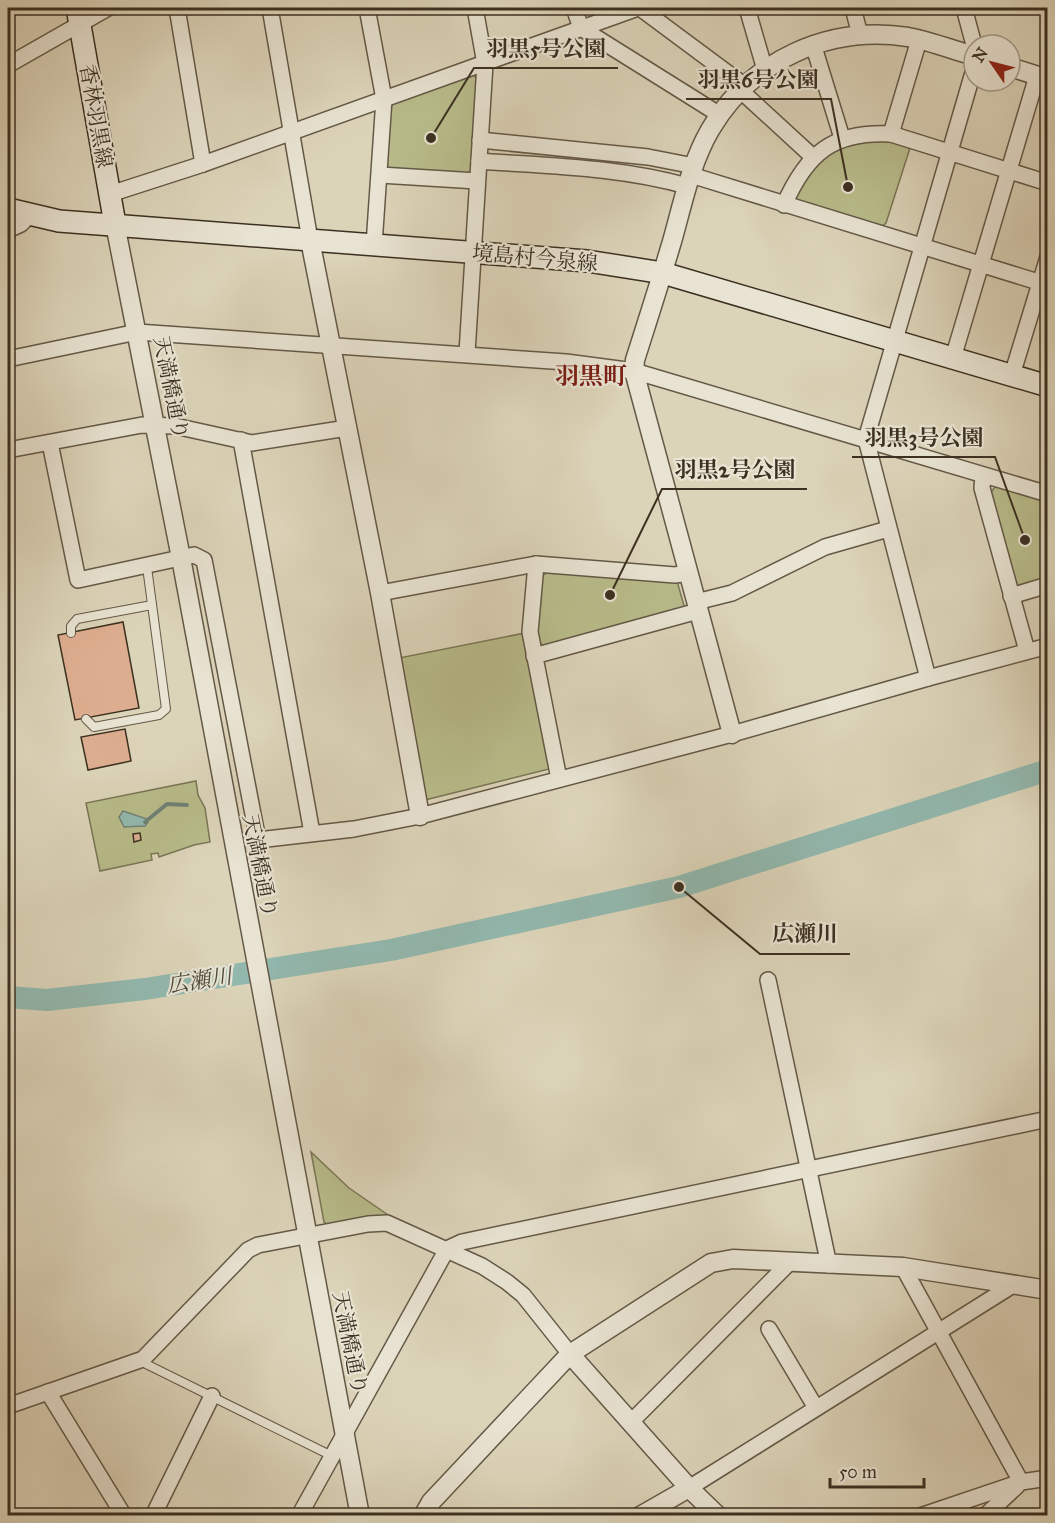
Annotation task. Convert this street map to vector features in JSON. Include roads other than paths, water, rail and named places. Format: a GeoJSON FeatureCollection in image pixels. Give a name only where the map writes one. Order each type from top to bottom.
{"type":"FeatureCollection","features":[{"type":"Feature","properties":{"kind":"main road","name":"香林羽黒線"},"geometry":{"type":"LineString","coordinates":[[78,15],[115,224]]}},
{"type":"Feature","properties":{"kind":"main road","name":"境島村今泉線"},"geometry":{"type":"LineString","coordinates":[[8,209],[59,221],[586,261],[663,273],[1047,386]]}},
{"type":"Feature","properties":{"kind":"street"},"geometry":{"type":"LineString","coordinates":[[8,65],[78,15],[108,8]]}},
{"type":"Feature","properties":{"kind":"street"},"geometry":{"type":"LineString","coordinates":[[177,8],[203,164]]}},
{"type":"Feature","properties":{"kind":"street"},"geometry":{"type":"LineString","coordinates":[[270,8],[310,240],[380,593],[420,816]]}},
{"type":"Feature","properties":{"kind":"street"},"geometry":{"type":"LineString","coordinates":[[367,8],[384,99],[374,245]]}},
{"type":"Feature","properties":{"kind":"street"},"geometry":{"type":"LineString","coordinates":[[467,353],[485,64],[476,8]]}},
{"type":"Feature","properties":{"kind":"street"},"geometry":{"type":"LineString","coordinates":[[574,8],[581,28],[720,115]]}},
{"type":"Feature","properties":{"kind":"street"},"geometry":{"type":"LineString","coordinates":[[110,194],[203,164],[639,8],[736,80],[739,89],[813,157]]}},
{"type":"Feature","properties":{"kind":"street"},"geometry":{"type":"LineString","coordinates":[[747,8],[765,70]]}},
{"type":"Feature","properties":{"kind":"street"},"geometry":{"type":"LineString","coordinates":[[853,8],[860,35]]}},
{"type":"Feature","properties":{"kind":"street"},"geometry":{"type":"LineString","coordinates":[[964,8],[971,33]]}},
{"type":"Feature","properties":{"kind":"street"},"geometry":{"type":"LineString","coordinates":[[732,734],[634,371],[635,360],[691,176],[710,131],[739,89],[765,70],[813,44],[860,35],[919,40],[962,53]]}},
{"type":"Feature","properties":{"kind":"street"},"geometry":{"type":"LineString","coordinates":[[891,134],[919,40]]}},
{"type":"Feature","properties":{"kind":"street"},"geometry":{"type":"LineString","coordinates":[[813,44],[842,138]]}},
{"type":"Feature","properties":{"kind":"street"},"geometry":{"type":"LineString","coordinates":[[953,358],[1008,170],[1042,77],[1022,71]]}},
{"type":"Feature","properties":{"kind":"street"},"geometry":{"type":"LineString","coordinates":[[928,678],[866,439],[966,93]]}},
{"type":"Feature","properties":{"kind":"street"},"geometry":{"type":"LineString","coordinates":[[784,205],[801,171],[813,157],[842,138],[891,134],[1047,183]]}},
{"type":"Feature","properties":{"kind":"street"},"geometry":{"type":"LineString","coordinates":[[480,140],[577,148],[648,157],[691,176],[1044,284]]}},
{"type":"Feature","properties":{"kind":"street"},"geometry":{"type":"LineString","coordinates":[[479,161],[607,170],[629,174],[691,176]]}},
{"type":"Feature","properties":{"kind":"street"},"geometry":{"type":"LineString","coordinates":[[380,175],[477,181]]}},
{"type":"Feature","properties":{"kind":"street"},"geometry":{"type":"LineString","coordinates":[[8,230],[21,224],[30,215]]}},
{"type":"Feature","properties":{"kind":"street","name":"天満橋通り"},"geometry":{"type":"LineString","coordinates":[[115,224],[181,558],[360,1515]]}},
{"type":"Feature","properties":{"kind":"street"},"geometry":{"type":"LineString","coordinates":[[1012,375],[1044,284],[1047,257]]}},
{"type":"Feature","properties":{"kind":"street"},"geometry":{"type":"LineString","coordinates":[[8,359],[137,332],[332,347],[467,353],[566,362],[634,371],[1047,494]]}},
{"type":"Feature","properties":{"kind":"street"},"geometry":{"type":"LineString","coordinates":[[8,450],[155,425],[176,426],[252,443],[347,428]]}},
{"type":"Feature","properties":{"kind":"street"},"geometry":{"type":"LineString","coordinates":[[241,440],[312,833]]}},
{"type":"Feature","properties":{"kind":"street"},"geometry":{"type":"LineString","coordinates":[[50,443],[78,580],[147,567],[194,555],[204,560],[258,840],[354,829],[420,816],[732,734],[1047,646]]}},
{"type":"Feature","properties":{"kind":"street"},"geometry":{"type":"LineString","coordinates":[[983,476],[982,488],[1027,651]]}},
{"type":"Feature","properties":{"kind":"street"},"geometry":{"type":"LineString","coordinates":[[534,656],[697,607],[732,593],[825,547],[888,529]]}},
{"type":"Feature","properties":{"kind":"street"},"geometry":{"type":"LineString","coordinates":[[380,593],[536,564],[675,575],[688,573]]}},
{"type":"Feature","properties":{"kind":"street"},"geometry":{"type":"LineString","coordinates":[[536,564],[530,632],[559,779]]}},
{"type":"Feature","properties":{"kind":"street"},"geometry":{"type":"LineString","coordinates":[[1011,596],[1047,585]]}},
{"type":"Feature","properties":{"kind":"street"},"geometry":{"type":"LineString","coordinates":[[768,981],[829,1265]]}},
{"type":"Feature","properties":{"kind":"street"},"geometry":{"type":"LineString","coordinates":[[298,1515],[447,1249],[462,1242],[1047,1119]]}},
{"type":"Feature","properties":{"kind":"street"},"geometry":{"type":"LineString","coordinates":[[8,1406],[143,1359],[248,1250],[258,1245],[368,1224],[387,1223],[482,1266],[523,1295],[570,1354],[689,1488],[718,1515]]}},
{"type":"Feature","properties":{"kind":"street"},"geometry":{"type":"LineString","coordinates":[[423,1515],[431,1502],[570,1354],[711,1263],[733,1259],[903,1267],[1047,1290]]}},
{"type":"Feature","properties":{"kind":"street"},"geometry":{"type":"LineString","coordinates":[[631,1422],[790,1262]]}},
{"type":"Feature","properties":{"kind":"street"},"geometry":{"type":"LineString","coordinates":[[903,1267],[1021,1482]]}},
{"type":"Feature","properties":{"kind":"street"},"geometry":{"type":"LineString","coordinates":[[640,1515],[689,1488],[1013,1285]]}},
{"type":"Feature","properties":{"kind":"street"},"geometry":{"type":"LineString","coordinates":[[769,1329],[816,1408]]}},
{"type":"Feature","properties":{"kind":"street"},"geometry":{"type":"LineString","coordinates":[[48,1392],[124,1515]]}},
{"type":"Feature","properties":{"kind":"street"},"geometry":{"type":"LineString","coordinates":[[153,1515],[212,1396]]}},
{"type":"Feature","properties":{"kind":"street"},"geometry":{"type":"LineString","coordinates":[[920,1515],[1021,1482],[1047,1478]]}},
{"type":"Feature","properties":{"kind":"street"},"geometry":{"type":"LineString","coordinates":[[985,1515],[1021,1482]]}},
{"type":"Feature","properties":{"kind":"lane"},"geometry":{"type":"LineString","coordinates":[[524,143],[536,165]]}},
{"type":"Feature","properties":{"kind":"lane"},"geometry":{"type":"LineString","coordinates":[[560,167],[577,148]]}},
{"type":"Feature","properties":{"kind":"lane"},"geometry":{"type":"LineString","coordinates":[[594,150],[607,170]]}},
{"type":"Feature","properties":{"kind":"lane"},"geometry":{"type":"LineString","coordinates":[[629,174],[648,157]]}},
{"type":"Feature","properties":{"kind":"lane"},"geometry":{"type":"LineString","coordinates":[[86,719],[94,727],[159,715],[166,709],[147,567]]}},
{"type":"Feature","properties":{"kind":"lane"},"geometry":{"type":"LineString","coordinates":[[71,633],[71,626],[77,619],[152,605]]}},
{"type":"Feature","properties":{"kind":"lane"},"geometry":{"type":"LineString","coordinates":[[143,1359],[146,1364],[332,1456]]}},
{"type":"Feature","properties":{"kind":"water"},"geometry":{"type":"Polygon","coordinates":[[[123,811],[147,819],[148,822],[145,826],[124,827],[119,817],[123,811]]]}},
{"type":"Feature","properties":{"kind":"waterway","name":"広瀬川"},"geometry":{"type":"LineString","coordinates":[[8,997],[47,1000],[145,989],[391,950],[679,887],[1048,770]]}},
{"type":"Feature","properties":{"kind":"waterway"},"geometry":{"type":"LineString","coordinates":[[145,822],[167,804],[187,805]]}},
{"type":"Feature","properties":{"kind":"place","name":"羽黒5号公園"},"geometry":{"type":"Point","coordinates":[431,138]}},
{"type":"Feature","properties":{"kind":"place","name":"羽黒6号公園"},"geometry":{"type":"Point","coordinates":[848,187]}},
{"type":"Feature","properties":{"kind":"place","name":"羽黒3号公園"},"geometry":{"type":"Point","coordinates":[1025,540]}},
{"type":"Feature","properties":{"kind":"place","name":"羽黒2号公園"},"geometry":{"type":"Point","coordinates":[610,595]}},
{"type":"Feature","properties":{"kind":"place","name":"広瀬川"},"geometry":{"type":"Point","coordinates":[679,887]}},
{"type":"Feature","properties":{"kind":"district","name":"羽黒町"},"geometry":{"type":"Point","coordinates":[591,376]}}]}
